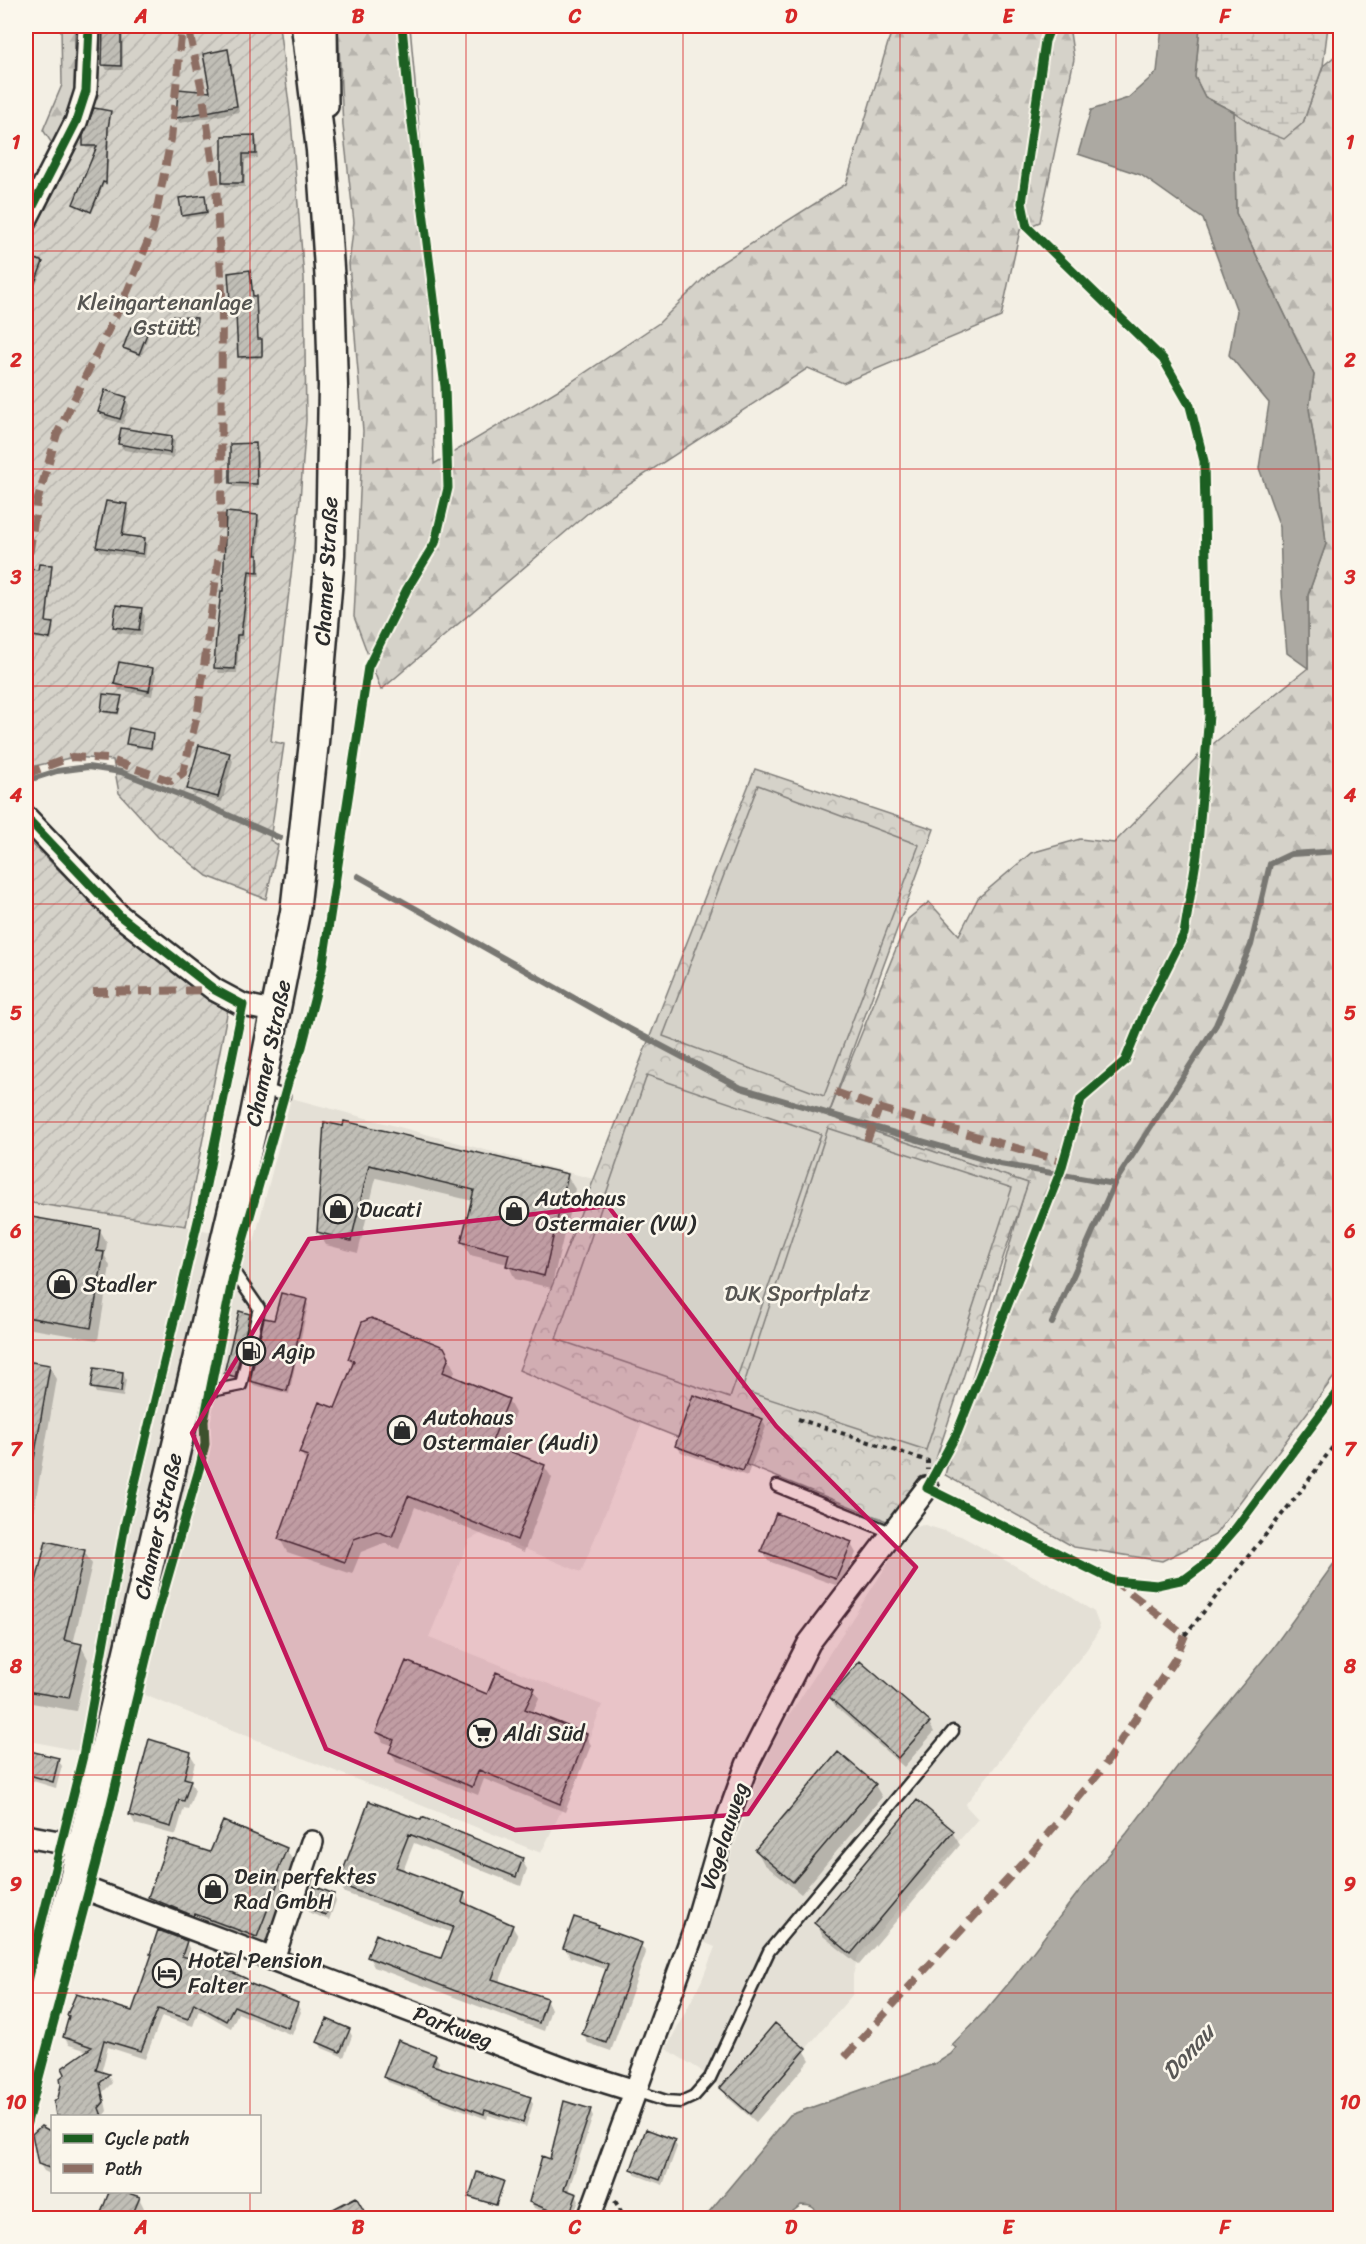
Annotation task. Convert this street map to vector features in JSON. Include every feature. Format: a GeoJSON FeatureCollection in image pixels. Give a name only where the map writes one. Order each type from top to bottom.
{"type":"FeatureCollection","features":[{"type":"Feature","properties":{"kind":"main road","name":"Chamer Straße"},"geometry":{"type":"LineString","coordinates":[[26,2052],[73,1884],[80,1846],[221,1259],[273,1092],[277,1012],[296,901],[314,742],[330,554],[333,386],[330,283],[321,150],[306,26]]}},
{"type":"Feature","properties":{"kind":"street"},"geometry":{"type":"LineString","coordinates":[[26,220],[80,112],[86,91],[89,26]]}},
{"type":"Feature","properties":{"kind":"street"},"geometry":{"type":"LineString","coordinates":[[326,26],[328,136],[336,237],[330,283]]}},
{"type":"Feature","properties":{"kind":"street"},"geometry":{"type":"LineString","coordinates":[[26,817],[120,916],[215,990],[243,1005],[277,1012]]}},
{"type":"Feature","properties":{"kind":"street","name":"Vogelauweg"},"geometry":{"type":"LineString","coordinates":[[589,2218],[696,1928],[723,1828],[747,1765],[809,1643],[932,1479]]}},
{"type":"Feature","properties":{"kind":"street"},"geometry":{"type":"LineString","coordinates":[[26,1836],[80,1846]]}},
{"type":"Feature","properties":{"kind":"street"},"geometry":{"type":"LineString","coordinates":[[273,1959],[312,1842]]}},
{"type":"Feature","properties":{"kind":"street","name":"Parkweg"},"geometry":{"type":"LineString","coordinates":[[73,1884],[564,2069],[635,2091]]}},
{"type":"Feature","properties":{"kind":"lane"},"geometry":{"type":"LineString","coordinates":[[190,1386],[211,1391],[241,1385],[259,1308],[234,1272],[221,1259]]}},
{"type":"Feature","properties":{"kind":"lane"},"geometry":{"type":"LineString","coordinates":[[777,1486],[893,1533]]}},
{"type":"Feature","properties":{"kind":"lane"},"geometry":{"type":"LineString","coordinates":[[635,2091],[666,2101],[681,2102],[694,2096],[710,2078],[769,1951],[953,1731]]}},
{"type":"Feature","properties":{"kind":"path"},"geometry":{"type":"LineString","coordinates":[[798,1419],[928,1461],[932,1479]]}},
{"type":"Feature","properties":{"kind":"path"},"geometry":{"type":"LineString","coordinates":[[1185,1635],[1341,1437]]}},
{"type":"Feature","properties":{"kind":"highlighted area"},"geometry":{"type":"Polygon","coordinates":[[[608,1206],[776,1426],[916,1567],[748,1814],[515,1830],[326,1749],[192,1433],[309,1239],[608,1206]]]}},
{"type":"Feature","properties":{"kind":"shaded area"},"geometry":{"type":"Polygon","coordinates":[[[291,1098],[593,1179],[519,1370],[642,1423],[581,1572],[484,1532],[469,1540],[429,1637],[602,1705],[562,1809],[541,1853],[94,1675],[78,1751],[26,1740],[26,1202],[186,1226],[254,1242],[291,1098]]]}},
{"type":"Feature","properties":{"kind":"shaded area"},"geometry":{"type":"Polygon","coordinates":[[[925,1525],[961,1536],[1068,1595],[1094,1612],[1100,1628],[1087,1649],[965,1805],[978,1819],[858,1956],[853,1975],[853,1994],[750,2114],[699,2069],[666,2049],[702,1980],[715,1947],[703,1942],[706,1928],[758,1777],[779,1731],[908,1533],[915,1526],[925,1525]]]}},
{"type":"Feature","properties":{"kind":"green space"},"geometry":{"type":"Polygon","coordinates":[[[61,26],[75,26],[74,102],[53,145],[43,130],[62,85],[61,26]]]}},
{"type":"Feature","properties":{"kind":"green space","name":"Kleingartenanlage Gstütt"},"geometry":{"type":"Polygon","coordinates":[[[101,26],[279,26],[291,120],[304,278],[306,420],[300,500],[271,741],[284,744],[270,840],[278,845],[266,899],[207,876],[158,836],[119,793],[113,760],[74,757],[26,768],[26,238],[75,150],[90,113],[101,26]]]}},
{"type":"Feature","properties":{"kind":"green space"},"geometry":{"type":"Polygon","coordinates":[[[338,26],[410,26],[430,252],[434,464],[568,384],[659,323],[716,266],[846,184],[893,26],[1069,26],[1074,59],[1040,222],[1020,230],[1001,317],[843,383],[808,368],[596,506],[381,690],[354,617],[363,431],[349,264],[354,222],[343,126],[338,26]]]}},
{"type":"Feature","properties":{"kind":"green space"},"geometry":{"type":"Polygon","coordinates":[[[1200,26],[1328,26],[1323,66],[1303,123],[1284,139],[1261,130],[1234,112],[1205,97],[1195,77],[1200,26]]]}},
{"type":"Feature","properties":{"kind":"green space"},"geometry":{"type":"Polygon","coordinates":[[[1340,52],[1340,1369],[1215,1535],[1162,1561],[1074,1547],[945,1475],[1027,1183],[828,1116],[908,919],[929,902],[959,935],[978,898],[1031,853],[1080,839],[1114,843],[1199,755],[1308,668],[1308,595],[1326,544],[1317,458],[1309,409],[1314,375],[1236,213],[1234,112],[1261,130],[1303,123],[1323,66],[1340,52]]]}},
{"type":"Feature","properties":{"kind":"green space","name":"DJK Sportplatz"},"geometry":{"type":"Polygon","coordinates":[[[755,769],[934,829],[828,1116],[1028,1183],[933,1468],[889,1522],[642,1423],[519,1370],[755,769]]]}},
{"type":"Feature","properties":{"kind":"green space"},"geometry":{"type":"Polygon","coordinates":[[[758,785],[919,845],[824,1096],[663,1036],[758,785]]]}},
{"type":"Feature","properties":{"kind":"green space"},"geometry":{"type":"Polygon","coordinates":[[[26,838],[112,922],[228,1009],[186,1226],[26,1202],[26,838]]]}},
{"type":"Feature","properties":{"kind":"green space"},"geometry":{"type":"Polygon","coordinates":[[[647,1075],[821,1134],[730,1398],[556,1339],[647,1075]]]}},
{"type":"Feature","properties":{"kind":"green space"},"geometry":{"type":"Polygon","coordinates":[[[828,1128],[1012,1188],[926,1450],[742,1390],[828,1128]]]}},
{"type":"Feature","properties":{"kind":"water"},"geometry":{"type":"Polygon","coordinates":[[[1162,26],[1200,26],[1195,77],[1205,97],[1234,112],[1236,213],[1314,375],[1309,409],[1317,458],[1326,544],[1308,595],[1308,668],[1287,653],[1280,527],[1259,468],[1269,403],[1229,355],[1237,311],[1203,219],[1141,175],[1078,154],[1091,110],[1128,98],[1157,72],[1162,26]]]}},
{"type":"Feature","properties":{"kind":"water","name":"Donau"},"geometry":{"type":"Polygon","coordinates":[[[1340,1555],[1340,2218],[816,2218],[818,2215],[813,2208],[801,2205],[784,2218],[704,2218],[790,2115],[937,2063],[951,2054],[956,2048],[952,2045],[1013,1978],[1202,1734],[1272,1649],[1340,1555]]]}},
{"type":"Feature","properties":{"kind":"building"},"geometry":{"type":"Polygon","coordinates":[[[103,26],[121,26],[121,66],[102,65],[103,26]]]}},
{"type":"Feature","properties":{"kind":"building"},"geometry":{"type":"Polygon","coordinates":[[[228,49],[237,106],[176,118],[178,89],[210,92],[203,54],[228,49]]]}},
{"type":"Feature","properties":{"kind":"building"},"geometry":{"type":"Polygon","coordinates":[[[94,108],[111,111],[108,128],[106,183],[103,182],[91,212],[73,204],[97,146],[83,146],[83,136],[94,108]]]}},
{"type":"Feature","properties":{"kind":"building"},"geometry":{"type":"Polygon","coordinates":[[[255,135],[256,154],[243,154],[243,183],[222,183],[222,136],[255,135]]]}},
{"type":"Feature","properties":{"kind":"building"},"geometry":{"type":"Polygon","coordinates":[[[205,195],[207,212],[182,216],[179,198],[205,195]]]}},
{"type":"Feature","properties":{"kind":"building"},"geometry":{"type":"Polygon","coordinates":[[[26,255],[43,262],[26,305],[26,255]]]}},
{"type":"Feature","properties":{"kind":"building"},"geometry":{"type":"Polygon","coordinates":[[[250,270],[253,296],[256,296],[258,339],[262,339],[262,356],[238,357],[236,314],[231,314],[228,273],[250,270]]]}},
{"type":"Feature","properties":{"kind":"building"},"geometry":{"type":"Polygon","coordinates":[[[170,316],[197,318],[196,334],[169,332],[170,316]]]}},
{"type":"Feature","properties":{"kind":"building"},"geometry":{"type":"Polygon","coordinates":[[[131,327],[147,334],[139,354],[123,348],[131,327]]]}},
{"type":"Feature","properties":{"kind":"building"},"geometry":{"type":"Polygon","coordinates":[[[105,390],[127,397],[120,419],[98,412],[105,390]]]}},
{"type":"Feature","properties":{"kind":"building"},"geometry":{"type":"Polygon","coordinates":[[[121,428],[172,436],[170,453],[118,444],[121,428]]]}},
{"type":"Feature","properties":{"kind":"building"},"geometry":{"type":"Polygon","coordinates":[[[256,443],[257,484],[230,483],[230,444],[256,443]]]}},
{"type":"Feature","properties":{"kind":"building"},"geometry":{"type":"Polygon","coordinates":[[[106,501],[127,504],[122,535],[145,538],[143,554],[96,547],[106,501]]]}},
{"type":"Feature","properties":{"kind":"building"},"geometry":{"type":"Polygon","coordinates":[[[226,512],[258,515],[255,555],[258,555],[258,572],[249,571],[241,635],[237,635],[235,669],[214,668],[221,591],[223,591],[226,512]]]}},
{"type":"Feature","properties":{"kind":"building"},"geometry":{"type":"Polygon","coordinates":[[[39,564],[52,565],[46,622],[53,623],[50,639],[27,635],[33,602],[29,601],[32,569],[38,570],[39,564]]]}},
{"type":"Feature","properties":{"kind":"building"},"geometry":{"type":"Polygon","coordinates":[[[116,605],[142,608],[139,630],[113,627],[116,605]]]}},
{"type":"Feature","properties":{"kind":"building"},"geometry":{"type":"Polygon","coordinates":[[[119,662],[153,668],[149,691],[114,684],[119,662]]]}},
{"type":"Feature","properties":{"kind":"building"},"geometry":{"type":"Polygon","coordinates":[[[103,694],[122,696],[118,713],[101,711],[103,694]]]}},
{"type":"Feature","properties":{"kind":"building"},"geometry":{"type":"Polygon","coordinates":[[[129,728],[153,733],[151,748],[126,744],[129,728]]]}},
{"type":"Feature","properties":{"kind":"building"},"geometry":{"type":"Polygon","coordinates":[[[199,745],[230,753],[218,797],[187,789],[199,745]]]}},
{"type":"Feature","properties":{"kind":"building","name":"Autohaus Ostermaier (VW)"},"geometry":{"type":"Polygon","coordinates":[[[344,1121],[568,1174],[544,1276],[506,1266],[509,1254],[461,1242],[474,1190],[369,1165],[351,1241],[317,1232],[324,1122],[343,1126],[344,1121]]]}},
{"type":"Feature","properties":{"kind":"building","name":"Stadler"},"geometry":{"type":"Polygon","coordinates":[[[26,1216],[100,1229],[97,1251],[104,1252],[91,1328],[26,1317],[26,1216]]]}},
{"type":"Feature","properties":{"kind":"building"},"geometry":{"type":"Polygon","coordinates":[[[281,1293],[307,1299],[287,1391],[250,1381],[264,1318],[274,1320],[281,1293]]]}},
{"type":"Feature","properties":{"kind":"building"},"geometry":{"type":"Polygon","coordinates":[[[239,1311],[250,1314],[235,1377],[224,1373],[239,1311]]]}},
{"type":"Feature","properties":{"kind":"building","name":"Autohaus Ostermaier (Audi)"},"geometry":{"type":"Polygon","coordinates":[[[371,1318],[444,1347],[449,1357],[443,1372],[509,1399],[491,1444],[545,1465],[517,1540],[408,1496],[392,1537],[376,1531],[354,1539],[345,1562],[278,1539],[308,1456],[299,1453],[319,1402],[335,1408],[354,1361],[348,1359],[362,1322],[371,1318]]]}},
{"type":"Feature","properties":{"kind":"building"},"geometry":{"type":"Polygon","coordinates":[[[26,1361],[50,1365],[34,1459],[26,1458],[26,1361]]]}},
{"type":"Feature","properties":{"kind":"building"},"geometry":{"type":"Polygon","coordinates":[[[94,1368],[123,1372],[121,1392],[91,1388],[94,1368]]]}},
{"type":"Feature","properties":{"kind":"building"},"geometry":{"type":"Polygon","coordinates":[[[693,1395],[763,1419],[743,1471],[675,1446],[693,1395]]]}},
{"type":"Feature","properties":{"kind":"building"},"geometry":{"type":"Polygon","coordinates":[[[776,1513],[852,1542],[836,1579],[761,1551],[776,1513]]]}},
{"type":"Feature","properties":{"kind":"building"},"geometry":{"type":"Polygon","coordinates":[[[46,1541],[85,1550],[64,1640],[82,1644],[69,1698],[26,1691],[26,1605],[30,1606],[46,1541]]]}},
{"type":"Feature","properties":{"kind":"building","name":"Aldi Süd"},"geometry":{"type":"Polygon","coordinates":[[[406,1661],[487,1694],[496,1672],[535,1688],[525,1709],[587,1734],[560,1804],[479,1770],[472,1787],[389,1752],[394,1740],[376,1732],[406,1661]]]}},
{"type":"Feature","properties":{"kind":"building"},"geometry":{"type":"Polygon","coordinates":[[[860,1661],[930,1722],[898,1758],[829,1697],[860,1661]]]}},
{"type":"Feature","properties":{"kind":"building"},"geometry":{"type":"Polygon","coordinates":[[[149,1739],[191,1752],[184,1778],[191,1780],[184,1801],[179,1800],[171,1827],[129,1815],[149,1739]]]}},
{"type":"Feature","properties":{"kind":"building"},"geometry":{"type":"Polygon","coordinates":[[[26,1750],[59,1758],[53,1782],[26,1774],[26,1750]]]}},
{"type":"Feature","properties":{"kind":"building"},"geometry":{"type":"Polygon","coordinates":[[[838,1752],[876,1784],[793,1882],[755,1850],[838,1752]]]}},
{"type":"Feature","properties":{"kind":"building"},"geometry":{"type":"Polygon","coordinates":[[[917,1800],[954,1831],[851,1954],[814,1923],[917,1800]]]}},
{"type":"Feature","properties":{"kind":"building"},"geometry":{"type":"Polygon","coordinates":[[[369,1801],[421,1820],[422,1817],[523,1858],[516,1877],[409,1834],[396,1867],[465,1893],[462,1902],[513,1925],[492,1979],[547,1998],[539,2023],[367,1957],[376,1934],[403,1946],[441,1958],[453,1927],[338,1884],[369,1801]]]}},
{"type":"Feature","properties":{"kind":"building","name":"Dein perfektes Rad GmbH"},"geometry":{"type":"Polygon","coordinates":[[[223,1821],[287,1848],[275,1878],[279,1880],[257,1937],[195,1914],[194,1916],[148,1897],[169,1839],[210,1852],[223,1821]]]}},
{"type":"Feature","properties":{"kind":"building"},"geometry":{"type":"Polygon","coordinates":[[[314,1886],[334,1894],[326,1915],[305,1907],[314,1886]]]}},
{"type":"Feature","properties":{"kind":"building"},"geometry":{"type":"Polygon","coordinates":[[[574,1917],[642,1943],[606,2043],[582,2034],[608,1964],[563,1948],[574,1917]]]}},
{"type":"Feature","properties":{"kind":"building"},"geometry":{"type":"Polygon","coordinates":[[[158,1930],[187,1941],[182,1956],[223,1968],[247,1979],[246,1982],[298,2003],[288,2028],[234,2006],[226,2021],[194,2003],[188,2019],[158,2009],[141,2051],[104,2040],[96,2070],[109,2074],[100,2083],[104,2102],[99,2108],[102,2115],[56,2115],[54,2102],[58,2098],[60,2078],[65,2074],[62,2068],[92,2047],[63,2037],[69,2016],[67,2015],[76,1994],[132,2011],[152,1954],[150,1954],[158,1930]]]}},
{"type":"Feature","properties":{"kind":"building"},"geometry":{"type":"Polygon","coordinates":[[[327,2019],[350,2029],[340,2052],[317,2042],[327,2019]]]}},
{"type":"Feature","properties":{"kind":"building"},"geometry":{"type":"Polygon","coordinates":[[[775,2023],[806,2049],[750,2114],[720,2088],[775,2023]]]}},
{"type":"Feature","properties":{"kind":"building"},"geometry":{"type":"Polygon","coordinates":[[[398,2040],[436,2055],[432,2065],[531,2097],[523,2122],[485,2110],[484,2114],[383,2077],[398,2040]]]}},
{"type":"Feature","properties":{"kind":"building"},"geometry":{"type":"Polygon","coordinates":[[[564,2101],[591,2109],[564,2189],[577,2194],[568,2218],[529,2202],[542,2156],[550,2159],[564,2101]]]}},
{"type":"Feature","properties":{"kind":"building"},"geometry":{"type":"Polygon","coordinates":[[[41,2126],[51,2131],[51,2169],[38,2164],[32,2134],[41,2126]]]}},
{"type":"Feature","properties":{"kind":"building"},"geometry":{"type":"Polygon","coordinates":[[[646,2129],[675,2140],[660,2180],[631,2169],[646,2129]]]}},
{"type":"Feature","properties":{"kind":"building"},"geometry":{"type":"Polygon","coordinates":[[[477,2172],[504,2181],[496,2205],[469,2197],[477,2172]]]}},
{"type":"Feature","properties":{"kind":"building"},"geometry":{"type":"Polygon","coordinates":[[[109,2193],[128,2193],[140,2197],[131,2218],[99,2218],[109,2193]]]}},
{"type":"Feature","properties":{"kind":"building"},"geometry":{"type":"Polygon","coordinates":[[[356,2197],[368,2218],[316,2218],[356,2197]]]}},
{"type":"Feature","properties":{"kind":"waterway"},"geometry":{"type":"LineString","coordinates":[[35,778],[57,771],[88,767],[121,772],[199,802],[280,838]]}},
{"type":"Feature","properties":{"kind":"waterway"},"geometry":{"type":"LineString","coordinates":[[1052,1323],[1114,1184],[1216,1025],[1251,945],[1270,864],[1291,854],[1340,851]]}},
{"type":"Feature","properties":{"kind":"waterway"},"geometry":{"type":"LineString","coordinates":[[358,876],[622,1025],[741,1088],[1000,1164],[1114,1184]]}},
{"type":"Feature","properties":{"kind":"marked path"},"geometry":{"type":"LineString","coordinates":[[26,576],[37,502],[57,434],[128,290],[153,229],[171,139],[182,26]]}},
{"type":"Feature","properties":{"kind":"marked path"},"geometry":{"type":"LineString","coordinates":[[26,774],[72,757],[108,759],[171,781],[183,773],[198,711],[221,540],[222,293],[216,185],[202,90],[188,26]]}},
{"type":"Feature","properties":{"kind":"marked path"},"geometry":{"type":"LineString","coordinates":[[93,992],[213,990]]}},
{"type":"Feature","properties":{"kind":"marked path"},"geometry":{"type":"LineString","coordinates":[[835,1092],[879,1108],[1064,1162]]}},
{"type":"Feature","properties":{"kind":"marked path"},"geometry":{"type":"LineString","coordinates":[[867,1141],[879,1108]]}},
{"type":"Feature","properties":{"kind":"marked path"},"geometry":{"type":"LineString","coordinates":[[845,2057],[1031,1854],[1100,1772],[1175,1659],[1185,1635],[1117,1583]]}},
{"type":"Feature","properties":{"kind":"cycle path"},"geometry":{"type":"LineString","coordinates":[[26,220],[76,122],[86,91],[89,26]]}},
{"type":"Feature","properties":{"kind":"cycle path"},"geometry":{"type":"LineString","coordinates":[[26,2126],[105,1829],[156,1618],[200,1466],[205,1444],[204,1421],[234,1272],[289,1079],[302,1047],[322,969],[368,667],[407,589],[435,543],[448,488],[445,387],[402,26]]}},
{"type":"Feature","properties":{"kind":"cycle path"},"geometry":{"type":"LineString","coordinates":[[1051,26],[1045,41],[1022,203],[1027,227],[1163,359],[1190,406],[1204,461],[1209,715],[1197,855],[1184,934],[1145,1012],[1125,1061],[1081,1099],[1061,1170],[957,1433],[927,1488],[1114,1581],[1157,1585],[1185,1579],[1205,1564],[1236,1528],[1340,1388]]}},
{"type":"Feature","properties":{"kind":"cycle path"},"geometry":{"type":"LineString","coordinates":[[26,817],[120,916],[215,990],[243,1005],[202,1204],[125,1525],[83,1756],[26,1985]]}},
{"type":"Feature","properties":{"kind":"place","name":"Ducati"},"geometry":{"type":"Point","coordinates":[338,1209]}},
{"type":"Feature","properties":{"kind":"place","name":"Autohaus Ostermaier (VW)"},"geometry":{"type":"Point","coordinates":[514,1211]}},
{"type":"Feature","properties":{"kind":"place","name":"Stadler"},"geometry":{"type":"Point","coordinates":[62,1284]}},
{"type":"Feature","properties":{"kind":"place","name":"Agip"},"geometry":{"type":"Point","coordinates":[251,1351]}},
{"type":"Feature","properties":{"kind":"place","name":"Autohaus Ostermaier (Audi)"},"geometry":{"type":"Point","coordinates":[402,1430]}},
{"type":"Feature","properties":{"kind":"place","name":"Aldi Süd"},"geometry":{"type":"Point","coordinates":[482,1733]}},
{"type":"Feature","properties":{"kind":"place","name":"Dein perfektes Rad GmbH"},"geometry":{"type":"Point","coordinates":[213,1889]}},
{"type":"Feature","properties":{"kind":"place","name":"Hotel Pension Falter"},"geometry":{"type":"Point","coordinates":[167,1973]}}]}
